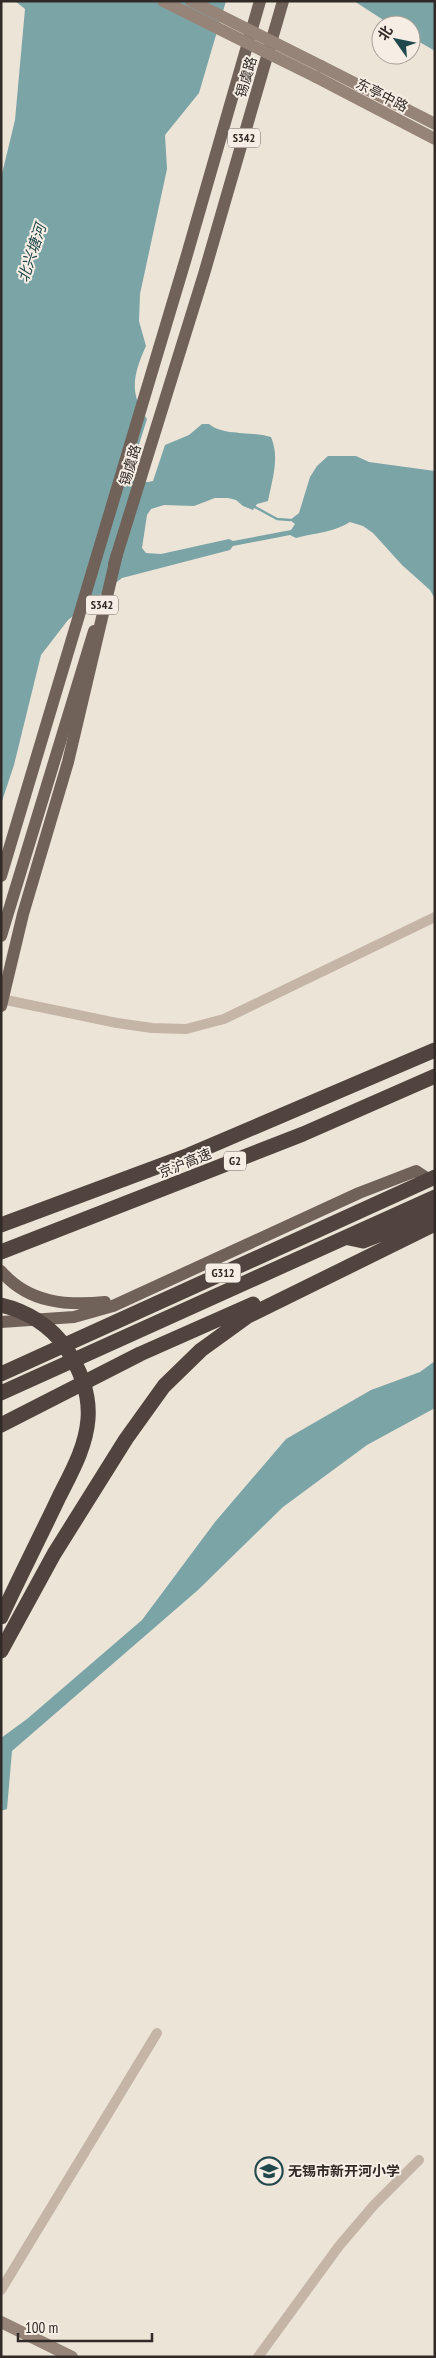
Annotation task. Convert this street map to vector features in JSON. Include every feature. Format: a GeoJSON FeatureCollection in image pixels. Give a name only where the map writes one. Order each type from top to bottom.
{"type":"FeatureCollection","features":[{"type":"Feature","properties":{"kind":"highway","name":"京沪高速"},"geometry":{"type":"LineString","coordinates":[[1,1225],[189,1154],[435,1050]]}},
{"type":"Feature","properties":{"kind":"highway","name":"京沪高速"},"geometry":{"type":"LineString","coordinates":[[1,1252],[34,1241],[302,1134],[435,1076]]}},
{"type":"Feature","properties":{"kind":"highway","name":"G312"},"geometry":{"type":"LineString","coordinates":[[6,1371],[432,1178]]}},
{"type":"Feature","properties":{"kind":"highway","name":"G312"},"geometry":{"type":"LineString","coordinates":[[1,1393],[435,1197]]}},
{"type":"Feature","properties":{"kind":"highway"},"geometry":{"type":"LineString","coordinates":[[348,1237],[363,1241],[435,1213]]}},
{"type":"Feature","properties":{"kind":"highway"},"geometry":{"type":"LineString","coordinates":[[1,1651],[54,1554],[126,1439],[164,1386],[201,1350],[248,1316],[435,1224]]}},
{"type":"Feature","properties":{"kind":"highway"},"geometry":{"type":"LineString","coordinates":[[1,1425],[140,1354],[295,1285],[348,1266]]}},
{"type":"Feature","properties":{"kind":"highway"},"geometry":{"type":"LineString","coordinates":[[1,1305],[38,1320],[59,1338],[78,1365],[86,1390],[88,1419],[80,1454],[1,1617]]}},
{"type":"Feature","properties":{"kind":"main road"},"geometry":{"type":"LineString","coordinates":[[163,1],[318,72]]}},
{"type":"Feature","properties":{"kind":"main road"},"geometry":{"type":"LineString","coordinates":[[192,1],[318,72]]}},
{"type":"Feature","properties":{"kind":"main road","name":"锡虞路"},"geometry":{"type":"LineString","coordinates":[[1,876],[186,258],[260,1]]}},
{"type":"Feature","properties":{"kind":"main road","name":"锡虞路"},"geometry":{"type":"LineString","coordinates":[[1,936],[204,274],[283,1]]}},
{"type":"Feature","properties":{"kind":"main road","name":"东亭中路"},"geometry":{"type":"LineString","coordinates":[[318,72],[435,124]]}},
{"type":"Feature","properties":{"kind":"main road","name":"东亭中路"},"geometry":{"type":"LineString","coordinates":[[318,72],[435,139]]}},
{"type":"Feature","properties":{"kind":"main road"},"geometry":{"type":"LineString","coordinates":[[1,1006],[23,914],[68,762],[117,554]]}},
{"type":"Feature","properties":{"kind":"main road"},"geometry":{"type":"LineString","coordinates":[[1,1322],[74,1317],[113,1306],[122,1300],[359,1192],[416,1171],[432,1178]]}},
{"type":"Feature","properties":{"kind":"main road"},"geometry":{"type":"LineString","coordinates":[[1,1271],[15,1283],[50,1301],[81,1304],[122,1300]]}},
{"type":"Feature","properties":{"kind":"main road"},"geometry":{"type":"LineString","coordinates":[[1,2322],[72,2357]]}},
{"type":"Feature","properties":{"kind":"street"},"geometry":{"type":"LineString","coordinates":[[1,999],[117,1023],[186,1029],[224,1019],[435,917]]}},
{"type":"Feature","properties":{"kind":"street"},"geometry":{"type":"LineString","coordinates":[[1,2290],[157,2033]]}},
{"type":"Feature","properties":{"kind":"street"},"geometry":{"type":"LineString","coordinates":[[258,2357],[339,2246],[374,2205],[419,2160]]}},
{"type":"Feature","properties":{"kind":"water","name":"北兴塘河"},"geometry":{"type":"Polygon","coordinates":[[[15,1],[226,1],[199,93],[165,135],[167,169],[140,294],[139,321],[146,346],[138,365],[135,392],[141,410],[147,419],[131,470],[139,480],[145,482],[153,481],[165,445],[189,435],[202,424],[209,424],[229,432],[271,437],[275,453],[274,469],[268,501],[257,504],[253,510],[243,506],[236,500],[228,498],[215,498],[194,506],[164,505],[151,509],[147,515],[142,548],[146,553],[161,554],[229,539],[233,541],[291,530],[295,524],[290,520],[299,513],[310,477],[317,466],[328,456],[356,456],[369,462],[435,471],[435,599],[430,590],[402,565],[373,533],[363,526],[350,522],[331,530],[296,538],[290,535],[233,546],[230,550],[122,578],[68,620],[41,655],[14,765],[1,804],[1,178],[15,120],[25,9],[15,1]]]}},
{"type":"Feature","properties":{"kind":"water"},"geometry":{"type":"Polygon","coordinates":[[[354,1],[435,1],[435,51],[421,43],[421,15],[376,15],[354,1]]]}},
{"type":"Feature","properties":{"kind":"water"},"geometry":{"type":"Polygon","coordinates":[[[435,1361],[435,1408],[367,1445],[283,1507],[198,1590],[12,1751],[7,1809],[1,1811],[1,1738],[27,1719],[142,1620],[215,1522],[286,1439],[371,1390],[420,1372],[435,1361]]]}},
{"type":"Feature","properties":{"kind":"waterway"},"geometry":{"type":"LineString","coordinates":[[255,507],[277,519],[290,520]]}},
{"type":"Feature","properties":{"kind":"place","name":"无锡市新开河小学"},"geometry":{"type":"Point","coordinates":[269,2171]}}]}
